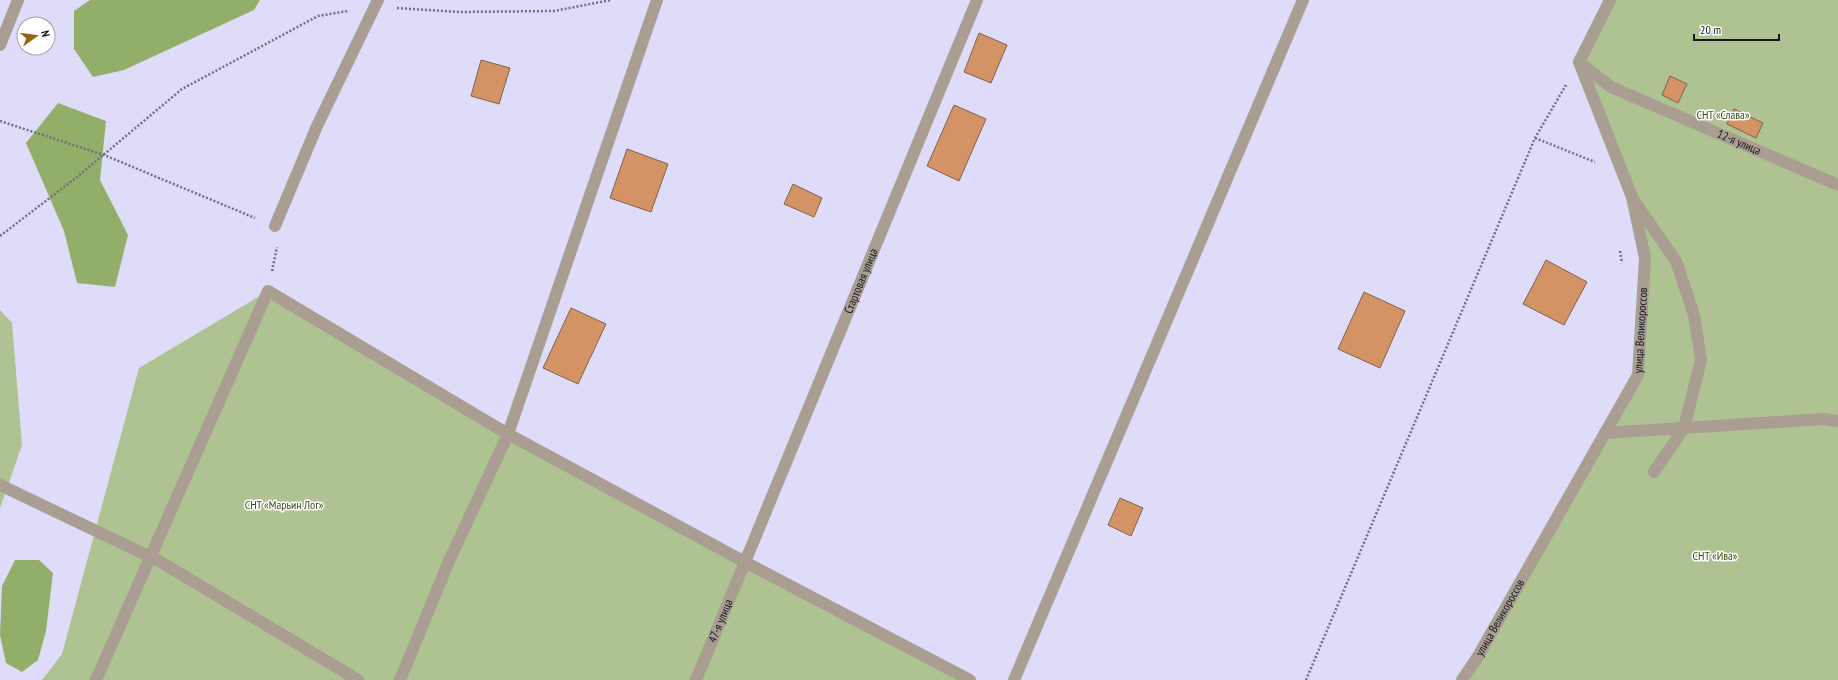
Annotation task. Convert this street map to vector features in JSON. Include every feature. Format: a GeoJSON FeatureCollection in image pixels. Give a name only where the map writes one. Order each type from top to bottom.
{"type":"FeatureCollection","features":[{"type":"Feature","properties":{"kind":"street"},"geometry":{"type":"LineString","coordinates":[[0,45],[18,0]]}},
{"type":"Feature","properties":{"kind":"street"},"geometry":{"type":"LineString","coordinates":[[400,680],[449,561],[508,434],[657,0]]}},
{"type":"Feature","properties":{"kind":"street","name":"Стартовая улица"},"geometry":{"type":"LineString","coordinates":[[745,562],[976,0]]}},
{"type":"Feature","properties":{"kind":"street"},"geometry":{"type":"LineString","coordinates":[[1014,680],[1303,0]]}},
{"type":"Feature","properties":{"kind":"street"},"geometry":{"type":"LineString","coordinates":[[1579,62],[1610,0]]}},
{"type":"Feature","properties":{"kind":"street"},"geometry":{"type":"LineString","coordinates":[[275,226],[317,126],[377,4]]}},
{"type":"Feature","properties":{"kind":"street","name":"12-я улица"},"geometry":{"type":"LineString","coordinates":[[1579,62],[1611,87],[1838,185]]}},
{"type":"Feature","properties":{"kind":"street","name":"улица Великороссов"},"geometry":{"type":"LineString","coordinates":[[1462,680],[1477,658],[1638,375],[1645,258],[1632,197],[1579,62]]}},
{"type":"Feature","properties":{"kind":"street"},"geometry":{"type":"LineString","coordinates":[[1632,197],[1676,261],[1694,315],[1701,360],[1684,428],[1654,472]]}},
{"type":"Feature","properties":{"kind":"street"},"geometry":{"type":"LineString","coordinates":[[96,680],[268,291],[508,434],[745,562],[970,680]]}},
{"type":"Feature","properties":{"kind":"street"},"geometry":{"type":"LineString","coordinates":[[1605,433],[1823,419],[1838,421]]}},
{"type":"Feature","properties":{"kind":"street"},"geometry":{"type":"LineString","coordinates":[[0,485],[150,557],[358,680]]}},
{"type":"Feature","properties":{"kind":"street","name":"47-я улица"},"geometry":{"type":"LineString","coordinates":[[696,680],[745,562]]}},
{"type":"Feature","properties":{"kind":"path"},"geometry":{"type":"LineString","coordinates":[[0,236],[104,155],[182,89],[318,16],[377,4],[460,12],[554,11],[611,0]]}},
{"type":"Feature","properties":{"kind":"path"},"geometry":{"type":"LineString","coordinates":[[1306,680],[1534,138],[1579,62]]}},
{"type":"Feature","properties":{"kind":"path"},"geometry":{"type":"LineString","coordinates":[[0,121],[104,155],[275,226],[278,242],[268,291]]}},
{"type":"Feature","properties":{"kind":"path"},"geometry":{"type":"LineString","coordinates":[[1534,138],[1601,164]]}},
{"type":"Feature","properties":{"kind":"path"},"geometry":{"type":"LineString","coordinates":[[1619,244],[1622,267]]}},
{"type":"Feature","properties":{"kind":"green space"},"geometry":{"type":"Polygon","coordinates":[[[90,0],[260,0],[254,10],[124,70],[93,77],[74,49],[74,11],[90,0]]]}},
{"type":"Feature","properties":{"kind":"green space"},"geometry":{"type":"Polygon","coordinates":[[[1610,0],[1838,0],[1838,680],[1462,680],[1638,375],[1645,258],[1632,197],[1579,62],[1610,0]]]}},
{"type":"Feature","properties":{"kind":"green space"},"geometry":{"type":"Polygon","coordinates":[[[58,103],[106,121],[100,180],[128,235],[115,287],[77,283],[64,231],[26,143],[58,103]]]}},
{"type":"Feature","properties":{"kind":"green space","name":"СНТ «Марьин Лог»"},"geometry":{"type":"Polygon","coordinates":[[[268,291],[508,434],[970,680],[42,680],[62,654],[139,368],[268,291]]]}},
{"type":"Feature","properties":{"kind":"green space"},"geometry":{"type":"Polygon","coordinates":[[[0,310],[12,323],[22,445],[0,508],[0,310]]]}},
{"type":"Feature","properties":{"kind":"green space"},"geometry":{"type":"Polygon","coordinates":[[[15,560],[39,560],[53,573],[46,631],[38,660],[22,672],[6,663],[0,635],[2,586],[15,560]]]}},
{"type":"Feature","properties":{"kind":"building"},"geometry":{"type":"Polygon","coordinates":[[[979,33],[1007,45],[991,83],[964,72],[979,33]]]}},
{"type":"Feature","properties":{"kind":"building"},"geometry":{"type":"Polygon","coordinates":[[[481,60],[510,68],[499,104],[471,96],[481,60]]]}},
{"type":"Feature","properties":{"kind":"building"},"geometry":{"type":"Polygon","coordinates":[[[1670,76],[1687,84],[1678,103],[1662,95],[1670,76]]]}},
{"type":"Feature","properties":{"kind":"building"},"geometry":{"type":"Polygon","coordinates":[[[954,105],[986,119],[959,181],[927,166],[954,105]]]}},
{"type":"Feature","properties":{"kind":"building"},"geometry":{"type":"Polygon","coordinates":[[[1734,109],[1763,123],[1756,138],[1727,124],[1734,109]]]}},
{"type":"Feature","properties":{"kind":"building"},"geometry":{"type":"Polygon","coordinates":[[[627,149],[668,164],[651,212],[610,198],[627,149]]]}},
{"type":"Feature","properties":{"kind":"building"},"geometry":{"type":"Polygon","coordinates":[[[793,184],[822,198],[814,217],[784,204],[793,184]]]}},
{"type":"Feature","properties":{"kind":"building"},"geometry":{"type":"Polygon","coordinates":[[[1546,260],[1587,282],[1564,325],[1523,304],[1546,260]]]}},
{"type":"Feature","properties":{"kind":"building"},"geometry":{"type":"Polygon","coordinates":[[[1364,292],[1405,311],[1380,368],[1338,349],[1364,292]]]}},
{"type":"Feature","properties":{"kind":"building"},"geometry":{"type":"Polygon","coordinates":[[[571,308],[606,324],[578,384],[543,368],[571,308]]]}},
{"type":"Feature","properties":{"kind":"building"},"geometry":{"type":"Polygon","coordinates":[[[1120,498],[1143,508],[1131,536],[1108,525],[1120,498]]]}},
{"type":"Feature","properties":{"kind":"park label","name":"СНТ «Слава»"},"geometry":{"type":"Point","coordinates":[1723,115]}},
{"type":"Feature","properties":{"kind":"park label","name":"СНТ «Ива»"},"geometry":{"type":"Point","coordinates":[1715,556]}}]}
